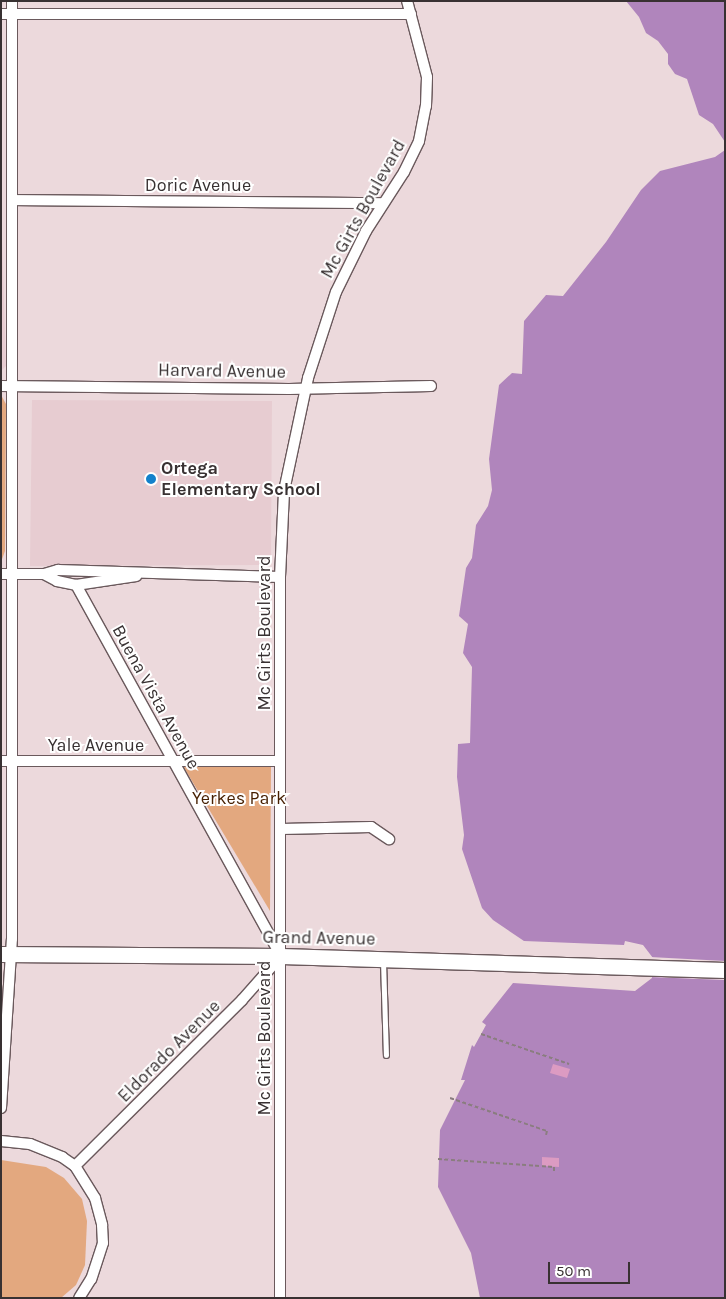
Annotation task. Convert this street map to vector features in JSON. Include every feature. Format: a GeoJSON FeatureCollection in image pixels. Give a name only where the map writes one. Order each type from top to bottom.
{"type":"FeatureCollection","features":[{"type":"Feature","properties":{"kind":"main road","name":"Grand Avenue"},"geometry":{"type":"LineString","coordinates":[[6,954],[281,956],[725,970]]}},
{"type":"Feature","properties":{"kind":"street"},"geometry":{"type":"LineString","coordinates":[[1,1108],[6,954],[6,574],[13,386],[12,1]]}},
{"type":"Feature","properties":{"kind":"street","name":"Mc Girts Boulevard"},"geometry":{"type":"LineString","coordinates":[[280,1298],[280,577],[284,491],[305,388],[336,292],[383,203],[415,152],[426,112],[427,76],[408,1]]}},
{"type":"Feature","properties":{"kind":"street"},"geometry":{"type":"LineString","coordinates":[[1,14],[411,14]]}},
{"type":"Feature","properties":{"kind":"street","name":"Doric Avenue"},"geometry":{"type":"LineString","coordinates":[[13,200],[383,203]]}},
{"type":"Feature","properties":{"kind":"street","name":"Harvard Avenue"},"geometry":{"type":"LineString","coordinates":[[1,386],[305,388],[431,386]]}},
{"type":"Feature","properties":{"kind":"street"},"geometry":{"type":"LineString","coordinates":[[6,574],[44,574],[58,570],[139,575],[280,577]]}},
{"type":"Feature","properties":{"kind":"street"},"geometry":{"type":"LineString","coordinates":[[44,574],[57,582],[76,584],[115,581],[139,575]]}},
{"type":"Feature","properties":{"kind":"street","name":"Buena Vista Avenue"},"geometry":{"type":"LineString","coordinates":[[76,584],[281,956]]}},
{"type":"Feature","properties":{"kind":"street","name":"Yale Avenue"},"geometry":{"type":"LineString","coordinates":[[7,761],[280,761]]}},
{"type":"Feature","properties":{"kind":"street"},"geometry":{"type":"LineString","coordinates":[[281,829],[372,827],[389,839]]}},
{"type":"Feature","properties":{"kind":"street","name":"Eldorado Avenue"},"geometry":{"type":"LineString","coordinates":[[75,1166],[242,1000],[281,956]]}},
{"type":"Feature","properties":{"kind":"street"},"geometry":{"type":"LineString","coordinates":[[1,1141],[42,1147],[75,1166],[95,1198],[102,1225],[100,1261],[82,1297]]}},
{"type":"Feature","properties":{"kind":"lane"},"geometry":{"type":"LineString","coordinates":[[383,959],[386,1055]]}},
{"type":"Feature","properties":{"kind":"path"},"geometry":{"type":"LineString","coordinates":[[481,1034],[569,1064]]}},
{"type":"Feature","properties":{"kind":"path"},"geometry":{"type":"LineString","coordinates":[[450,1098],[547,1132],[546,1135]]}},
{"type":"Feature","properties":{"kind":"path"},"geometry":{"type":"LineString","coordinates":[[438,1160],[554,1167],[554,1173]]}},
{"type":"Feature","properties":{"kind":"shaded area"},"geometry":{"type":"Polygon","coordinates":[[[626,1],[725,1],[725,142],[713,124],[699,115],[687,79],[675,74],[668,64],[668,54],[658,41],[646,33],[639,17],[626,1]]]}},
{"type":"Feature","properties":{"kind":"shaded area"},"geometry":{"type":"Polygon","coordinates":[[[725,150],[725,1298],[480,1298],[471,1253],[438,1187],[440,1130],[465,1080],[461,1080],[472,1045],[474,1047],[486,1025],[482,1022],[513,983],[635,991],[652,978],[653,958],[643,945],[625,941],[624,945],[524,941],[493,920],[482,908],[462,849],[464,835],[457,777],[458,744],[470,743],[472,667],[463,653],[468,624],[459,616],[466,568],[472,558],[476,525],[488,506],[492,490],[489,459],[499,385],[512,373],[522,374],[524,321],[546,295],[563,296],[606,242],[641,190],[660,171],[715,157],[725,150]]]}},
{"type":"Feature","properties":{"kind":"shaded area"},"geometry":{"type":"Polygon","coordinates":[[[1,204],[6,366],[1,371],[1,204]]]}},
{"type":"Feature","properties":{"kind":"shaded area","name":"Ortega Elementary School"},"geometry":{"type":"Polygon","coordinates":[[[32,400],[272,401],[271,558],[262,565],[30,566],[32,400]]]}},
{"type":"Feature","properties":{"kind":"green space"},"geometry":{"type":"Polygon","coordinates":[[[1,395],[6,404],[5,551],[1,562],[1,395]]]}},
{"type":"Feature","properties":{"kind":"green space","name":"Yerkes Park"},"geometry":{"type":"Polygon","coordinates":[[[183,766],[271,767],[270,911],[183,766]]]}},
{"type":"Feature","properties":{"kind":"green space"},"geometry":{"type":"Polygon","coordinates":[[[1,1160],[46,1167],[64,1178],[82,1199],[87,1221],[85,1265],[76,1285],[61,1298],[1,1298],[1,1160]]]}},
{"type":"Feature","properties":{"kind":"pier"},"geometry":{"type":"Polygon","coordinates":[[[650,957],[725,961],[725,980],[649,977],[650,957]]]}},
{"type":"Feature","properties":{"kind":"building"},"geometry":{"type":"Polygon","coordinates":[[[553,1064],[570,1069],[567,1078],[550,1073],[553,1064]]]}},
{"type":"Feature","properties":{"kind":"building"},"geometry":{"type":"Polygon","coordinates":[[[542,1157],[559,1158],[559,1167],[542,1166],[542,1157]]]}},
{"type":"Feature","properties":{"kind":"place","name":"Ortega Elementary School"},"geometry":{"type":"Point","coordinates":[151,479]}}]}
